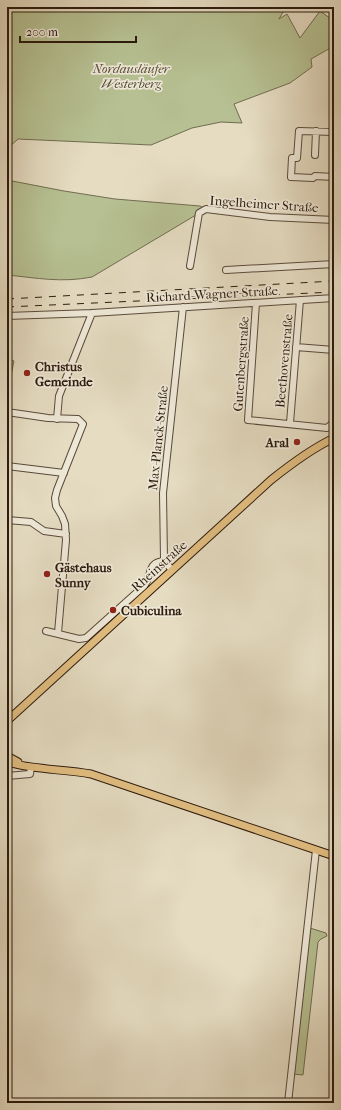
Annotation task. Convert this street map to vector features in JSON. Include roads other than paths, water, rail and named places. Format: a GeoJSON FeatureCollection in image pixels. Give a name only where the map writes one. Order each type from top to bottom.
{"type":"FeatureCollection","features":[{"type":"Feature","properties":{"kind":"main road","name":"Rheinstraße"},"geometry":{"type":"LineString","coordinates":[[8,720],[284,470],[308,453],[334,438]]}},
{"type":"Feature","properties":{"kind":"main road"},"geometry":{"type":"LineString","coordinates":[[7,756],[22,764],[31,766]]}},
{"type":"Feature","properties":{"kind":"main road"},"geometry":{"type":"LineString","coordinates":[[7,762],[91,774],[334,856]]}},
{"type":"Feature","properties":{"kind":"street"},"geometry":{"type":"LineString","coordinates":[[334,132],[299,131],[297,158],[292,158],[291,177],[334,177]]}},
{"type":"Feature","properties":{"kind":"street"},"geometry":{"type":"LineString","coordinates":[[315,155],[316,131]]}},
{"type":"Feature","properties":{"kind":"street","name":"Ingelheimer Straße"},"geometry":{"type":"LineString","coordinates":[[190,266],[199,213],[202,210],[206,209],[270,217],[334,220]]}},
{"type":"Feature","properties":{"kind":"street"},"geometry":{"type":"LineString","coordinates":[[226,270],[334,264]]}},
{"type":"Feature","properties":{"kind":"street","name":"Richard-Wagner-Straße"},"geometry":{"type":"LineString","coordinates":[[7,316],[92,313],[334,298]]}},
{"type":"Feature","properties":{"kind":"street","name":"Beethovenstraße"},"geometry":{"type":"LineString","coordinates":[[290,424],[300,300]]}},
{"type":"Feature","properties":{"kind":"street","name":"Gutenbergstraße"},"geometry":{"type":"LineString","coordinates":[[256,303],[248,420],[327,428],[334,422]]}},
{"type":"Feature","properties":{"kind":"street","name":"Max-Planck-Straße"},"geometry":{"type":"LineString","coordinates":[[165,561],[163,493],[183,307]]}},
{"type":"Feature","properties":{"kind":"street"},"geometry":{"type":"LineString","coordinates":[[57,419],[59,396],[92,313]]}},
{"type":"Feature","properties":{"kind":"street"},"geometry":{"type":"LineString","coordinates":[[296,347],[334,350]]}},
{"type":"Feature","properties":{"kind":"street"},"geometry":{"type":"LineString","coordinates":[[7,412],[57,419],[75,419],[81,420],[83,424],[55,498],[56,506],[65,524],[66,534],[58,634]]}},
{"type":"Feature","properties":{"kind":"street"},"geometry":{"type":"LineString","coordinates":[[7,466],[64,473]]}},
{"type":"Feature","properties":{"kind":"street"},"geometry":{"type":"LineString","coordinates":[[7,520],[31,522],[44,531],[66,534]]}},
{"type":"Feature","properties":{"kind":"street"},"geometry":{"type":"LineString","coordinates":[[165,561],[172,570]]}},
{"type":"Feature","properties":{"kind":"street","name":"Rheinstraße"},"geometry":{"type":"LineString","coordinates":[[46,631],[79,639],[89,636],[146,584],[153,564],[165,561]]}},
{"type":"Feature","properties":{"kind":"street"},"geometry":{"type":"LineString","coordinates":[[7,776],[30,774],[31,766]]}},
{"type":"Feature","properties":{"kind":"street"},"geometry":{"type":"LineString","coordinates":[[288,1103],[316,850]]}},
{"type":"Feature","properties":{"kind":"railway"},"geometry":{"type":"LineString","coordinates":[[7,299],[334,281]]}},
{"type":"Feature","properties":{"kind":"railway"},"geometry":{"type":"LineString","coordinates":[[7,307],[334,292]]}},
{"type":"Feature","properties":{"kind":"place","name":"Christus Gemeinde"},"geometry":{"type":"Point","coordinates":[27,373]}},
{"type":"Feature","properties":{"kind":"place","name":"Aral"},"geometry":{"type":"Point","coordinates":[297,442]}},
{"type":"Feature","properties":{"kind":"place","name":"Gästehaus Sunny"},"geometry":{"type":"Point","coordinates":[47,574]}},
{"type":"Feature","properties":{"kind":"place","name":"Cubiculina"},"geometry":{"type":"Point","coordinates":[113,610]}},
{"type":"Feature","properties":{"kind":"park label","name":"Nordausläufer Westerberg"},"geometry":{"type":"Point","coordinates":[131,76]}}]}
